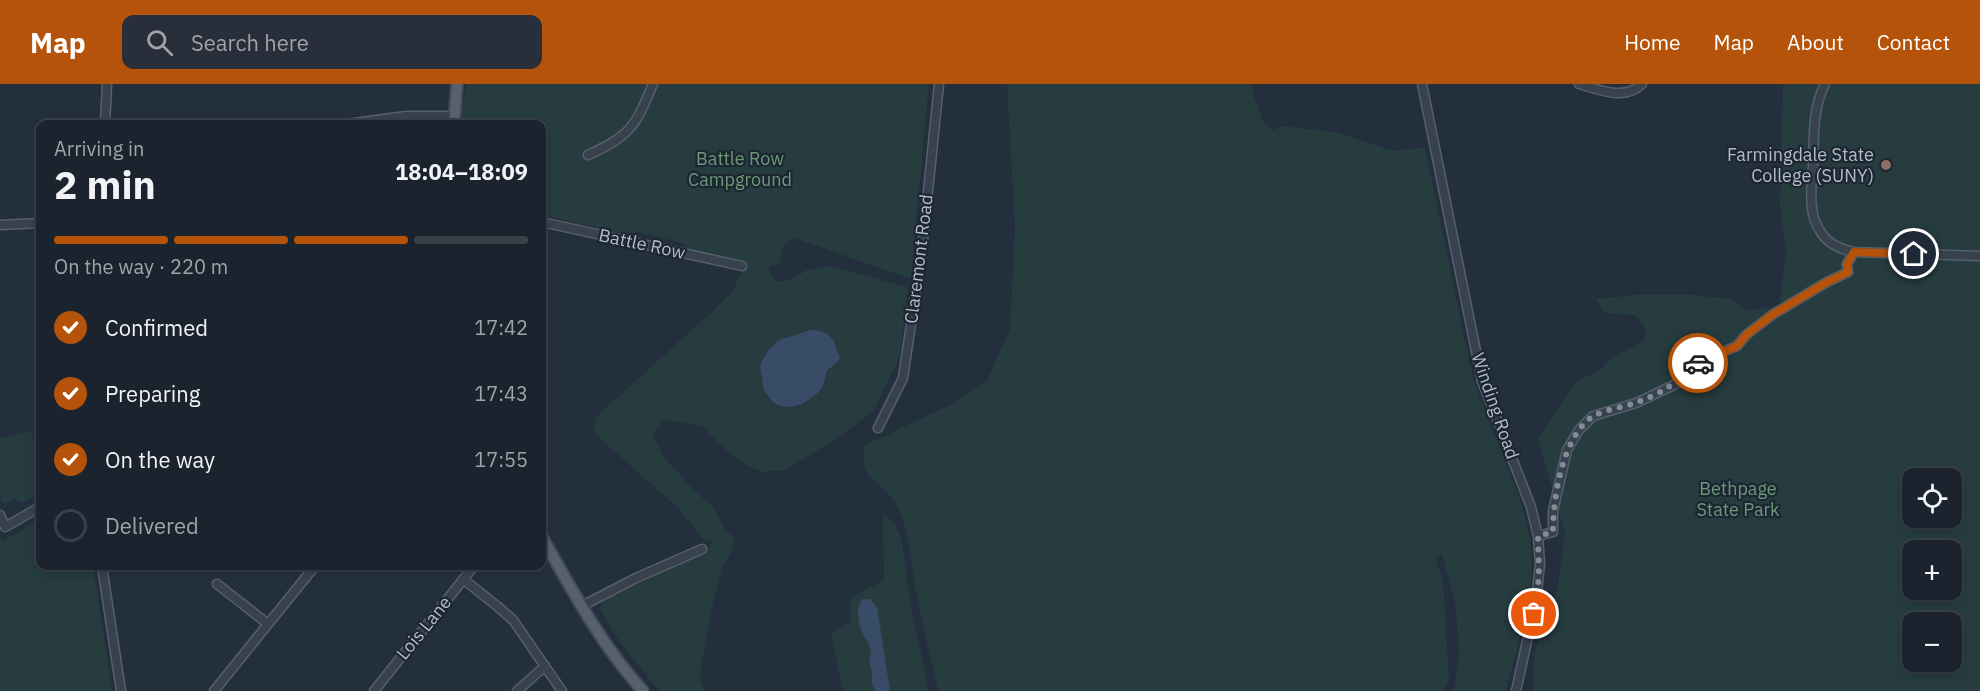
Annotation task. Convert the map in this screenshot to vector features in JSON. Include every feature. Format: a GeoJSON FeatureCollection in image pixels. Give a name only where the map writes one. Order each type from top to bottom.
{"type":"FeatureCollection","features":[{"type":"Feature","properties":{"kind":"main road"},"geometry":{"type":"LineString","coordinates":[[454,120],[457,84]]}},
{"type":"Feature","properties":{"kind":"main road"},"geometry":{"type":"LineString","coordinates":[[546,544],[582,606],[621,665],[643,691]]}},
{"type":"Feature","properties":{"kind":"street"},"geometry":{"type":"LineString","coordinates":[[105,120],[107,84]]}},
{"type":"Feature","properties":{"kind":"street"},"geometry":{"type":"LineString","coordinates":[[588,155],[611,144],[628,131],[639,118],[653,84]]}},
{"type":"Feature","properties":{"kind":"street","name":"Claremont Road"},"geometry":{"type":"LineString","coordinates":[[878,428],[903,378],[922,250],[939,84]]}},
{"type":"Feature","properties":{"kind":"street","name":"Winding Road"},"geometry":{"type":"LineString","coordinates":[[1422,84],[1482,381],[1531,507],[1538,536],[1540,564],[1536,600],[1516,691]]}},
{"type":"Feature","properties":{"kind":"street"},"geometry":{"type":"LineString","coordinates":[[1579,84],[1620,94],[1629,92],[1642,84]]}},
{"type":"Feature","properties":{"kind":"street"},"geometry":{"type":"LineString","coordinates":[[1825,84],[1818,102],[1815,120],[1812,207],[1821,233],[1840,249],[1854,252],[1980,256]]}},
{"type":"Feature","properties":{"kind":"street"},"geometry":{"type":"LineString","coordinates":[[376,120],[406,116],[454,120]]}},
{"type":"Feature","properties":{"kind":"street","name":"Battle Row"},"geometry":{"type":"LineString","coordinates":[[546,223],[742,266]]}},
{"type":"Feature","properties":{"kind":"street"},"geometry":{"type":"LineString","coordinates":[[0,225],[36,224]]}},
{"type":"Feature","properties":{"kind":"street"},"geometry":{"type":"LineString","coordinates":[[1538,536],[1553,532],[1553,511],[1567,450],[1579,430],[1593,416],[1636,403],[1659,393],[1674,385],[1698,362],[1737,346],[1746,335],[1772,315],[1848,272],[1847,264],[1854,252]]}},
{"type":"Feature","properties":{"kind":"street"},"geometry":{"type":"LineString","coordinates":[[0,515],[5,527],[36,509]]}},
{"type":"Feature","properties":{"kind":"street"},"geometry":{"type":"LineString","coordinates":[[582,606],[636,578],[702,549]]}},
{"type":"Feature","properties":{"kind":"street"},"geometry":{"type":"LineString","coordinates":[[103,570],[121,691]]}},
{"type":"Feature","properties":{"kind":"street"},"geometry":{"type":"LineString","coordinates":[[214,691],[312,570]]}},
{"type":"Feature","properties":{"kind":"street","name":"Lois Lane"},"geometry":{"type":"LineString","coordinates":[[374,691],[471,570]]}},
{"type":"Feature","properties":{"kind":"street"},"geometry":{"type":"LineString","coordinates":[[463,579],[513,620],[562,691]]}},
{"type":"Feature","properties":{"kind":"street"},"geometry":{"type":"LineString","coordinates":[[217,584],[268,624]]}},
{"type":"Feature","properties":{"kind":"street"},"geometry":{"type":"LineString","coordinates":[[517,691],[545,666]]}},
{"type":"Feature","properties":{"kind":"green space","name":"Battle Row Campground"},"geometry":{"type":"Polygon","coordinates":[[[467,84],[929,84],[911,279],[794,238],[784,244],[778,266],[771,265],[769,271],[777,282],[792,279],[807,270],[828,266],[908,287],[900,356],[874,411],[843,434],[786,470],[763,472],[745,465],[718,443],[702,426],[664,420],[653,434],[663,456],[714,508],[725,529],[734,538],[732,550],[723,565],[711,612],[699,679],[705,691],[659,691],[614,634],[600,608],[602,602],[708,549],[712,542],[704,540],[679,509],[593,432],[596,417],[715,309],[734,289],[738,277],[748,263],[684,248],[685,244],[639,232],[634,236],[546,216],[546,120],[462,120],[462,106],[467,84]],[[802,332],[779,340],[769,349],[760,365],[764,391],[779,406],[791,407],[804,404],[819,392],[824,384],[827,370],[839,358],[837,344],[802,332]]]}},
{"type":"Feature","properties":{"kind":"green space"},"geometry":{"type":"Polygon","coordinates":[[[1007,84],[1252,84],[1262,120],[1272,130],[1283,126],[1335,132],[1394,151],[1425,147],[1470,366],[1520,499],[1532,552],[1529,597],[1506,691],[1454,691],[1459,651],[1455,602],[1442,554],[1435,558],[1443,581],[1449,678],[1444,691],[938,691],[902,519],[894,500],[869,475],[863,458],[865,445],[954,403],[987,381],[1010,329],[1015,227],[1007,84]]]}},
{"type":"Feature","properties":{"kind":"green space","name":"Bethpage State Park"},"geometry":{"type":"Polygon","coordinates":[[[1783,84],[1980,84],[1980,691],[1534,691],[1534,653],[1558,584],[1565,533],[1538,439],[1575,382],[1602,369],[1607,362],[1645,339],[1645,327],[1635,315],[1604,313],[1596,299],[1681,294],[1731,299],[1748,311],[1779,305],[1786,255],[1780,205],[1783,84]]]}},
{"type":"Feature","properties":{"kind":"green space"},"geometry":{"type":"Polygon","coordinates":[[[32,431],[36,456],[36,495],[22,503],[13,498],[5,504],[0,500],[0,438],[32,431]]]}},
{"type":"Feature","properties":{"kind":"green space"},"geometry":{"type":"Polygon","coordinates":[[[883,513],[895,524],[902,543],[911,607],[929,691],[843,691],[831,634],[850,622],[850,598],[884,580],[883,513]]]}},
{"type":"Feature","properties":{"kind":"green space"},"geometry":{"type":"Polygon","coordinates":[[[36,521],[36,570],[94,570],[112,691],[0,691],[0,535],[3,541],[36,521]]]}},
{"type":"Feature","properties":{"kind":"water"},"geometry":{"type":"Polygon","coordinates":[[[811,330],[828,335],[836,346],[840,358],[827,370],[824,384],[819,392],[803,404],[791,407],[779,406],[764,391],[760,365],[769,349],[779,340],[811,330]]]}},
{"type":"Feature","properties":{"kind":"water"},"geometry":{"type":"Polygon","coordinates":[[[864,599],[870,599],[877,607],[890,691],[876,691],[872,684],[869,663],[871,651],[859,625],[858,608],[864,599]]]}},
{"type":"Feature","properties":{"kind":"way so far"},"geometry":{"type":"LineString","coordinates":[[1534,614],[1540,564],[1538,536],[1553,532],[1553,511],[1567,450],[1579,430],[1593,416],[1636,403],[1674,385],[1698,363]]}},
{"type":"Feature","properties":{"kind":"place","name":"Farmingdale State College (SUNY)"},"geometry":{"type":"Point","coordinates":[1886,165]}},
{"type":"Feature","properties":{"kind":"route"},"geometry":{"type":"LineString","coordinates":[[1698,363],[1737,346],[1746,335],[1772,315],[1848,272],[1847,264],[1854,252],[1914,254]]}}]}
